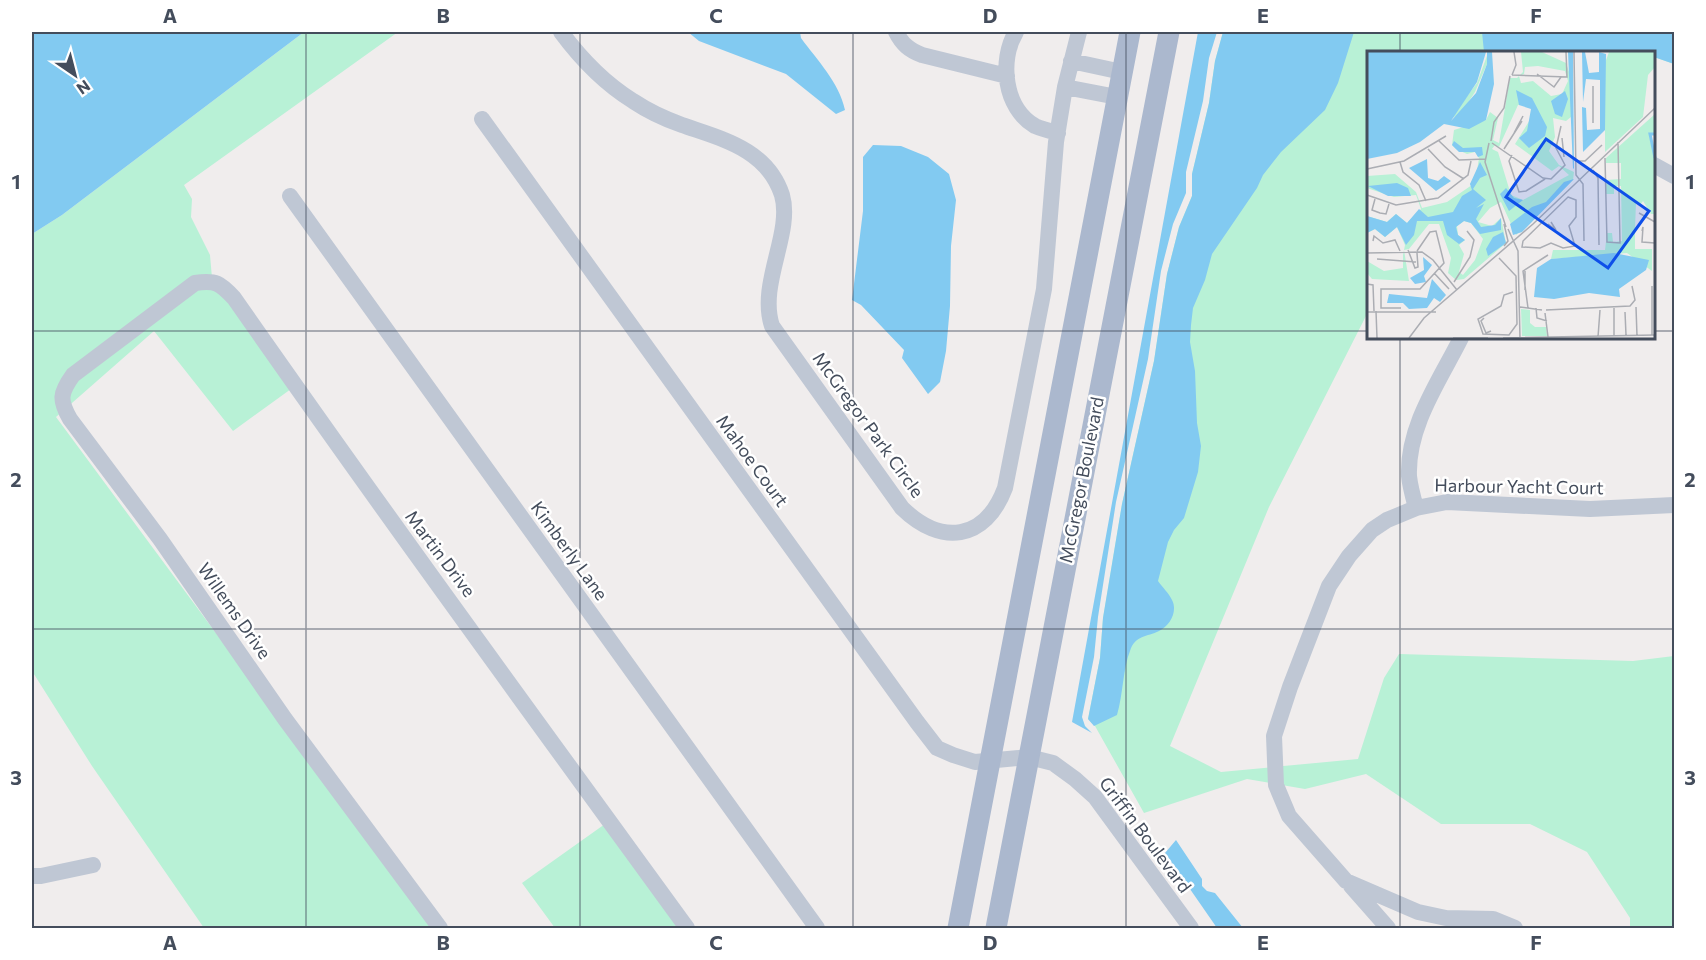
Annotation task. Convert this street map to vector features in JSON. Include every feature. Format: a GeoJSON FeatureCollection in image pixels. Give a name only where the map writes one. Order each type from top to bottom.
{"type":"FeatureCollection","features":[{"type":"Feature","properties":{"kind":"main road","name":"McGregor Boulevard"},"geometry":{"type":"LineString","coordinates":[[958,928],[1130,32]]}},
{"type":"Feature","properties":{"kind":"main road","name":"McGregor Boulevard"},"geometry":{"type":"LineString","coordinates":[[996,928],[1168,32]]}},
{"type":"Feature","properties":{"kind":"street","name":"McGregor Park Circle"},"geometry":{"type":"LineString","coordinates":[[561,32],[590,67],[632,101],[663,118],[745,149],[758,157],[769,170],[782,197],[783,214],[768,297],[767,311],[772,326],[902,508],[915,520],[931,529],[946,533],[960,532],[975,527],[989,517],[999,503],[1005,488],[1044,289],[1050,195],[1058,133],[1065,87],[1079,32]]}},
{"type":"Feature","properties":{"kind":"street"},"geometry":{"type":"LineString","coordinates":[[896,32],[902,43],[921,55],[1007,76]]}},
{"type":"Feature","properties":{"kind":"street"},"geometry":{"type":"LineString","coordinates":[[1016,32],[1009,51],[1007,76],[1011,96],[1018,110],[1037,127],[1058,133]]}},
{"type":"Feature","properties":{"kind":"street"},"geometry":{"type":"LineString","coordinates":[[1071,61],[1122,72]]}},
{"type":"Feature","properties":{"kind":"street"},"geometry":{"type":"LineString","coordinates":[[1065,87],[1118,97]]}},
{"type":"Feature","properties":{"kind":"street","name":"Mahoe Court"},"geometry":{"type":"LineString","coordinates":[[482,119],[937,748],[975,762],[1029,757]]}},
{"type":"Feature","properties":{"kind":"street"},"geometry":{"type":"LineString","coordinates":[[1655,166],[1674,176]]}},
{"type":"Feature","properties":{"kind":"street","name":"Kimberly Lane"},"geometry":{"type":"LineString","coordinates":[[290,195],[817,928]]}},
{"type":"Feature","properties":{"kind":"street","name":"Martin Drive"},"geometry":{"type":"LineString","coordinates":[[135,328],[195,283],[210,280],[224,288],[234,298],[400,534],[462,616],[687,928]]}},
{"type":"Feature","properties":{"kind":"street","name":"Willems Drive"},"geometry":{"type":"LineString","coordinates":[[135,328],[73,375],[63,390],[62,406],[160,538],[285,719],[440,928]]}},
{"type":"Feature","properties":{"kind":"street"},"geometry":{"type":"LineString","coordinates":[[1416,508],[1409,477],[1412,445],[1423,412],[1460,339]]}},
{"type":"Feature","properties":{"kind":"street","name":"Harbour Yacht Court"},"geometry":{"type":"LineString","coordinates":[[1388,928],[1289,816],[1276,784],[1274,736],[1290,687],[1329,586],[1349,556],[1372,530],[1387,520],[1416,508],[1447,502],[1590,509],[1674,505]]}},
{"type":"Feature","properties":{"kind":"street","name":"Griffin Boulevard"},"geometry":{"type":"LineString","coordinates":[[1029,757],[1053,764],[1095,797],[1191,928]]}},
{"type":"Feature","properties":{"kind":"street"},"geometry":{"type":"LineString","coordinates":[[32,876],[93,865]]}},
{"type":"Feature","properties":{"kind":"street","name":"Harbour Yacht Court"},"geometry":{"type":"LineString","coordinates":[[1346,881],[1418,912],[1446,918],[1493,919],[1515,928]]}},
{"type":"Feature","properties":{"kind":"green space"},"geometry":{"type":"Polygon","coordinates":[[[304,32],[398,32],[184,185],[192,199],[191,217],[210,255],[212,278],[291,389],[233,431],[154,331],[56,417],[434,928],[204,928],[92,766],[32,671],[32,234],[62,215],[304,32]]]}},
{"type":"Feature","properties":{"kind":"green space"},"geometry":{"type":"Polygon","coordinates":[[[1223,32],[1674,32],[1674,64],[1655,57],[1655,51],[1367,51],[1367,314],[1269,507],[1170,746],[1221,772],[1358,759],[1384,678],[1399,654],[1633,661],[1674,656],[1674,928],[1630,928],[1630,918],[1587,852],[1530,824],[1441,824],[1366,774],[1305,789],[1247,779],[1144,813],[1095,726],[1088,719],[1100,658],[1103,618],[1122,504],[1154,361],[1167,274],[1179,227],[1192,196],[1192,174],[1209,103],[1215,61],[1223,32]]]}},
{"type":"Feature","properties":{"kind":"green space"},"geometry":{"type":"Polygon","coordinates":[[[612,819],[685,928],[555,928],[522,883],[612,819]]]}},
{"type":"Feature","properties":{"kind":"water"},"geometry":{"type":"Polygon","coordinates":[[[32,32],[304,32],[62,215],[32,234],[32,32]]]}},
{"type":"Feature","properties":{"kind":"water"},"geometry":{"type":"Polygon","coordinates":[[[688,32],[800,32],[801,38],[833,81],[845,110],[836,114],[786,74],[699,41],[688,32]]]}},
{"type":"Feature","properties":{"kind":"water"},"geometry":{"type":"Polygon","coordinates":[[[1198,32],[1217,32],[1209,58],[1203,101],[1186,172],[1186,193],[1173,224],[1161,271],[1148,359],[1116,502],[1094,657],[1082,717],[1085,726],[1092,733],[1072,722],[1198,32]]]}},
{"type":"Feature","properties":{"kind":"water"},"geometry":{"type":"Polygon","coordinates":[[[1223,32],[1354,32],[1338,83],[1325,110],[1281,152],[1263,175],[1257,188],[1212,254],[1205,280],[1193,308],[1191,325],[1190,342],[1195,371],[1197,423],[1201,446],[1198,472],[1184,518],[1168,542],[1158,581],[1174,604],[1173,613],[1170,622],[1163,629],[1138,639],[1132,646],[1126,665],[1117,715],[1094,726],[1088,719],[1100,658],[1103,618],[1122,504],[1154,361],[1167,274],[1179,227],[1192,196],[1192,174],[1223,32]]]}},
{"type":"Feature","properties":{"kind":"water"},"geometry":{"type":"Polygon","coordinates":[[[1482,32],[1674,32],[1674,64],[1655,57],[1655,51],[1484,51],[1482,32]]]}},
{"type":"Feature","properties":{"kind":"water"},"geometry":{"type":"Polygon","coordinates":[[[873,145],[901,146],[928,157],[949,174],[956,200],[951,246],[950,306],[946,351],[940,382],[928,394],[902,358],[904,350],[861,305],[852,300],[863,211],[863,157],[873,145]]]}},
{"type":"Feature","properties":{"kind":"water"},"geometry":{"type":"Polygon","coordinates":[[[1176,840],[1202,879],[1202,886],[1207,891],[1215,893],[1243,928],[1217,928],[1165,853],[1176,840]]]}}]}
